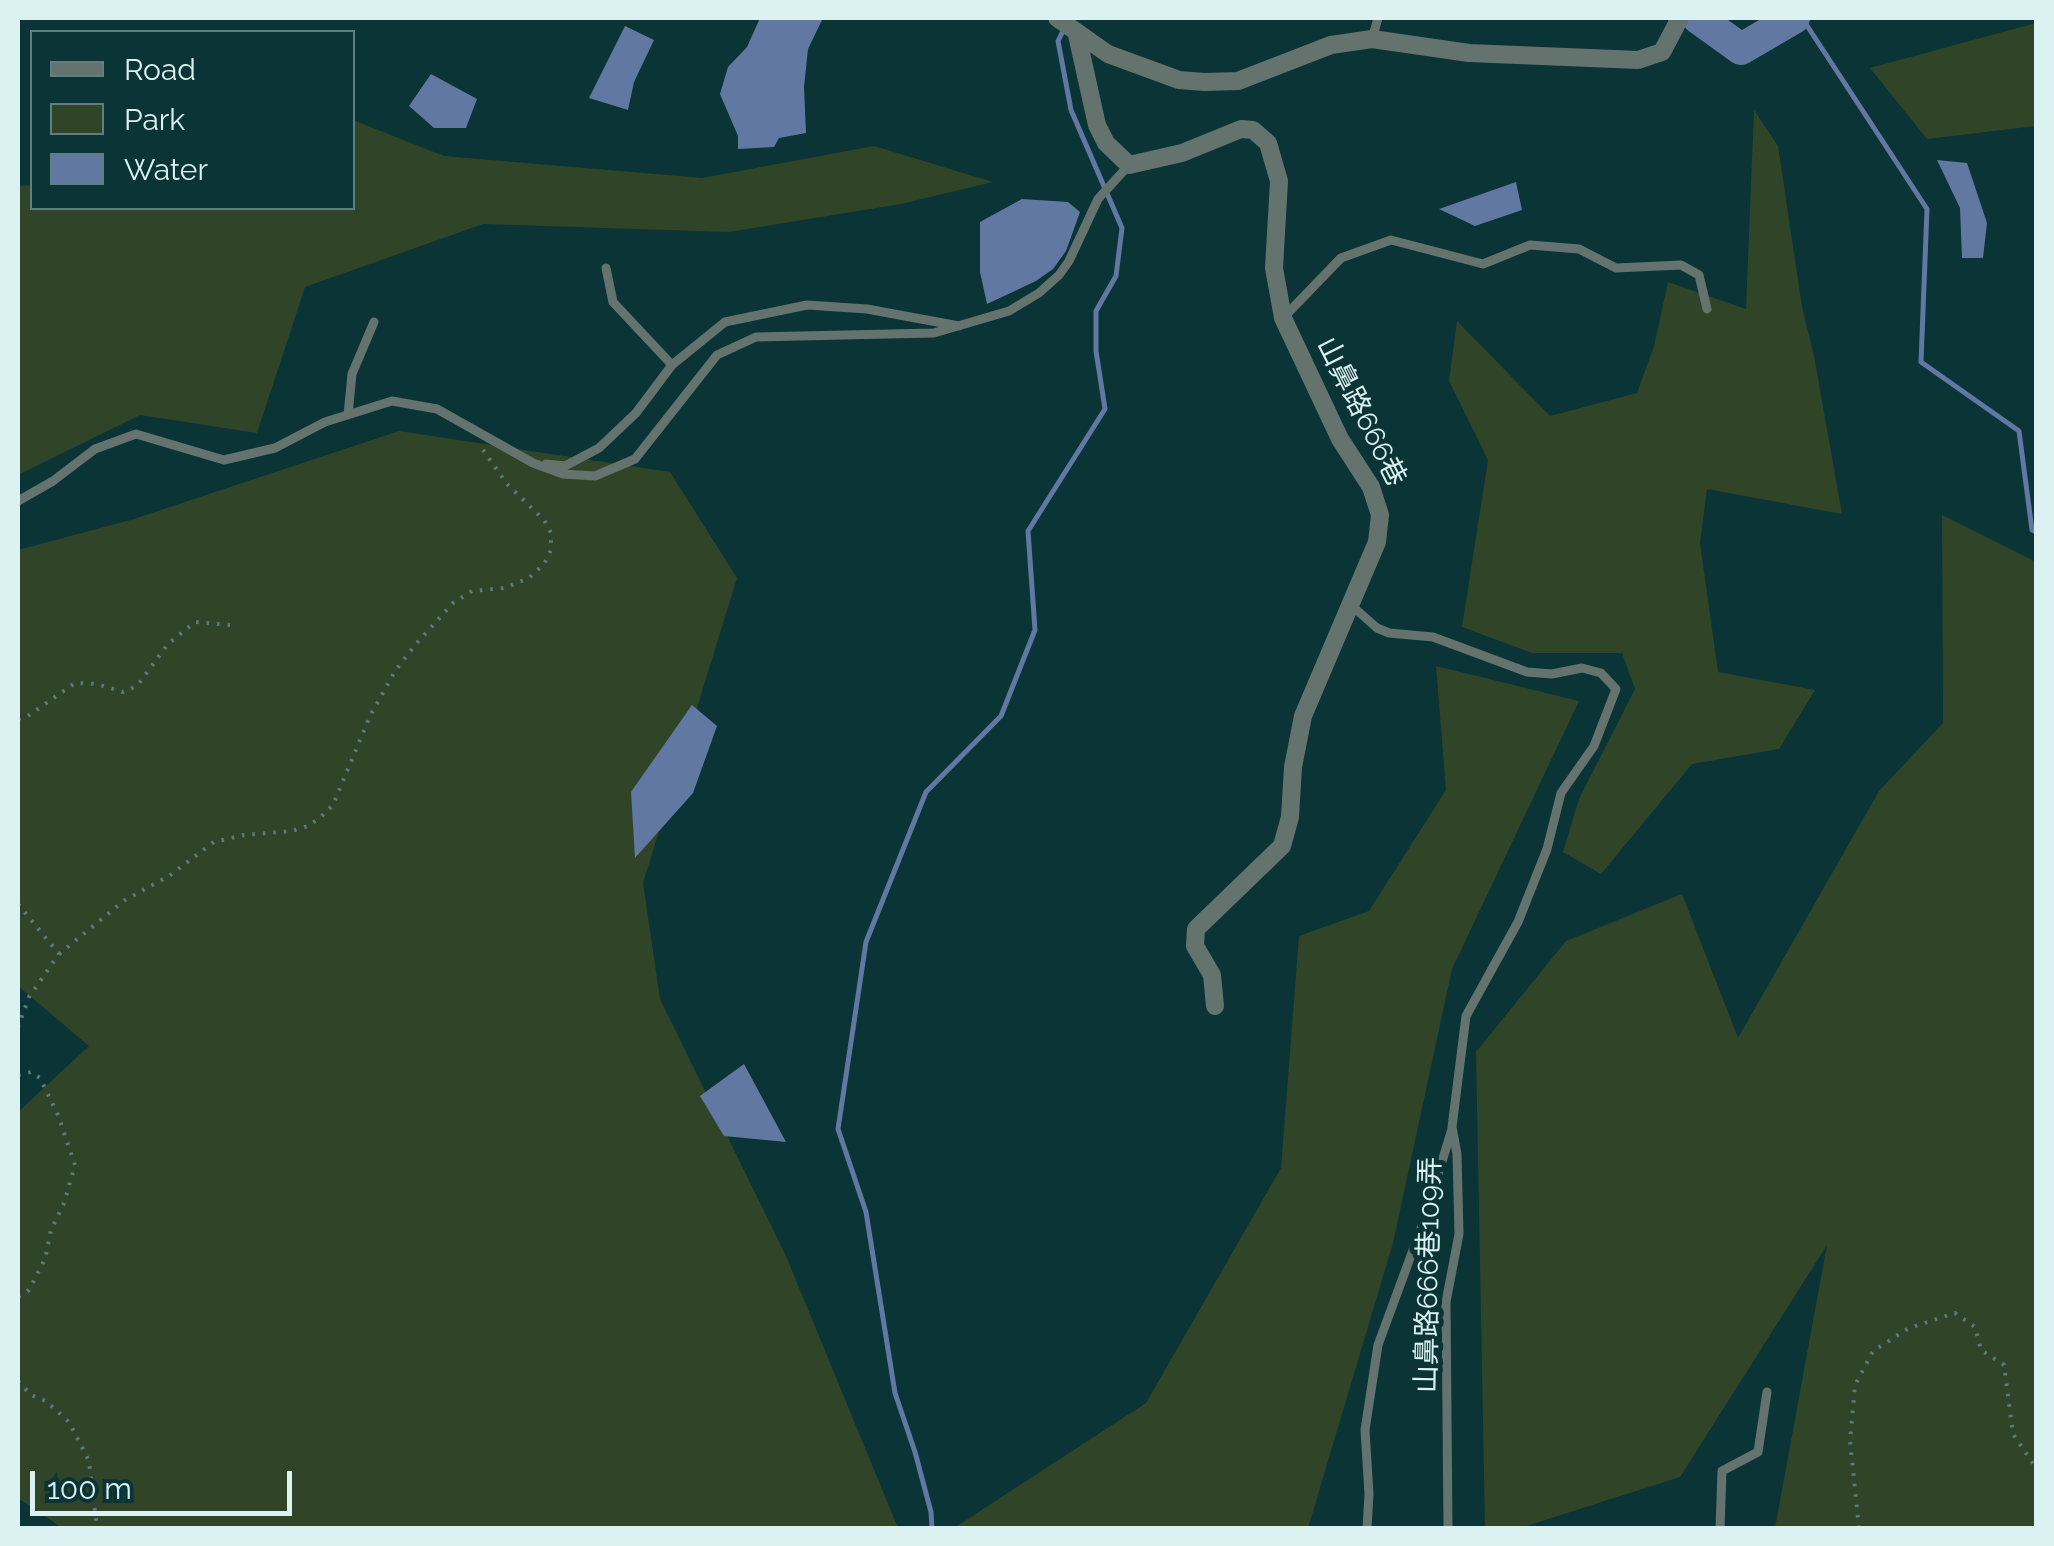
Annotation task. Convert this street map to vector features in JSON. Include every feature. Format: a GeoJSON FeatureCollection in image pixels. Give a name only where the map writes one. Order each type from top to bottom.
{"type":"FeatureCollection","features":[{"type":"Feature","properties":{"kind":"street"},"geometry":{"type":"LineString","coordinates":[[1069,28],[1108,54],[1180,80],[1204,82],[1238,81],[1331,46],[1372,38],[1494,55],[1638,60],[1662,52],[1680,18]]}},
{"type":"Feature","properties":{"kind":"street"},"geometry":{"type":"LineString","coordinates":[[1069,28],[1097,125],[1106,143],[1129,165]]}},
{"type":"Feature","properties":{"kind":"street","name":"山鼻路666巷"},"geometry":{"type":"LineString","coordinates":[[1129,165],[1182,153],[1241,129],[1253,130],[1268,142],[1278,181],[1274,268],[1283,318],[1340,439],[1371,487],[1380,516],[1377,542],[1303,716],[1293,767],[1290,817],[1282,846],[1196,929],[1195,946],[1214,982],[1214,1006]]}},
{"type":"Feature","properties":{"kind":"lane"},"geometry":{"type":"LineString","coordinates":[[1372,38],[1378,18]]}},
{"type":"Feature","properties":{"kind":"lane"},"geometry":{"type":"LineString","coordinates":[[18,501],[53,481],[95,449],[136,434],[224,460],[276,448],[325,422],[392,401],[436,408],[534,463],[564,474],[595,476],[635,460],[717,355],[756,337],[934,333],[1009,311],[1059,275],[1108,187],[1129,165]]}},
{"type":"Feature","properties":{"kind":"lane"},"geometry":{"type":"LineString","coordinates":[[1283,318],[1342,258],[1391,240],[1483,264],[1530,245],[1579,248],[1616,268],[1681,266],[1699,275],[1707,309]]}},
{"type":"Feature","properties":{"kind":"lane"},"geometry":{"type":"LineString","coordinates":[[606,268],[613,302],[672,365]]}},
{"type":"Feature","properties":{"kind":"lane"},"geometry":{"type":"LineString","coordinates":[[534,463],[565,466],[600,448],[636,413],[672,365],[725,322],[807,304],[962,327]]}},
{"type":"Feature","properties":{"kind":"lane"},"geometry":{"type":"LineString","coordinates":[[348,415],[352,374],[374,322]]}},
{"type":"Feature","properties":{"kind":"lane","name":"山鼻路666巷109弄"},"geometry":{"type":"LineString","coordinates":[[1351,605],[1376,628],[1389,633],[1433,637],[1528,672],[1552,674],[1582,668],[1601,673],[1616,689],[1594,746],[1560,793],[1548,849],[1518,922],[1466,1016],[1452,1127],[1457,1154],[1459,1234],[1446,1302],[1448,1528]]}},
{"type":"Feature","properties":{"kind":"lane"},"geometry":{"type":"LineString","coordinates":[[1366,1528],[1370,1494],[1366,1430],[1378,1345],[1423,1223],[1452,1127]]}},
{"type":"Feature","properties":{"kind":"lane"},"geometry":{"type":"LineString","coordinates":[[1720,1528],[1722,1471],[1758,1452],[1767,1392]]}},
{"type":"Feature","properties":{"kind":"path"},"geometry":{"type":"LineString","coordinates":[[18,1027],[29,997],[59,954],[125,900],[169,876],[214,842],[292,831],[321,816],[333,805],[388,682],[416,644],[462,597],[504,588],[528,578],[544,564],[551,550],[551,532],[507,484],[480,446],[475,429]]}},
{"type":"Feature","properties":{"kind":"path"},"geometry":{"type":"LineString","coordinates":[[18,720],[75,683],[123,692],[136,686],[168,644],[195,622],[230,625]]}},
{"type":"Feature","properties":{"kind":"path"},"geometry":{"type":"LineString","coordinates":[[18,904],[59,954]]}},
{"type":"Feature","properties":{"kind":"path"},"geometry":{"type":"LineString","coordinates":[[18,1075],[31,1072],[40,1078],[58,1114],[75,1165],[64,1203],[50,1230],[45,1258],[28,1290],[18,1297]]}},
{"type":"Feature","properties":{"kind":"path"},"geometry":{"type":"LineString","coordinates":[[1859,1528],[1850,1442],[1855,1384],[1873,1351],[1909,1328],[1955,1313],[1975,1327],[1981,1350],[2004,1365],[2013,1434],[2036,1468]]}},
{"type":"Feature","properties":{"kind":"path"},"geometry":{"type":"LineString","coordinates":[[18,1381],[69,1422],[88,1461],[97,1528]]}},
{"type":"Feature","properties":{"kind":"green space"},"geometry":{"type":"Polygon","coordinates":[[[2036,23],[2036,126],[1927,139],[1870,68],[2036,23]]]}},
{"type":"Feature","properties":{"kind":"green space"},"geometry":{"type":"Polygon","coordinates":[[[1754,110],[1778,146],[1802,307],[1842,514],[1707,489],[1700,543],[1718,672],[1815,690],[1779,749],[1692,764],[1601,874],[1563,852],[1579,799],[1635,689],[1622,653],[1532,653],[1462,627],[1488,460],[1449,381],[1457,321],[1550,416],[1637,393],[1654,346],[1668,282],[1746,309],[1754,110]]]}},
{"type":"Feature","properties":{"kind":"green space"},"geometry":{"type":"Polygon","coordinates":[[[355,121],[444,156],[702,178],[874,146],[993,182],[901,204],[729,232],[483,224],[305,287],[257,433],[140,415],[18,475],[18,186],[30,185],[30,210],[355,210],[355,121]]]}},
{"type":"Feature","properties":{"kind":"green space"},"geometry":{"type":"Polygon","coordinates":[[[399,431],[670,472],[737,578],[643,883],[660,999],[786,1256],[898,1528],[62,1528],[18,1498],[18,1112],[89,1046],[18,986],[18,550],[134,519],[399,431]]]}},
{"type":"Feature","properties":{"kind":"green space"},"geometry":{"type":"Polygon","coordinates":[[[1942,515],[2036,562],[2036,1528],[1775,1528],[1827,1245],[1680,1477],[1520,1528],[1485,1528],[1476,1052],[1566,941],[1682,894],[1738,1038],[1879,791],[1943,723],[1942,515]]]}},
{"type":"Feature","properties":{"kind":"green space"},"geometry":{"type":"Polygon","coordinates":[[[1436,666],[1579,701],[1452,969],[1393,1243],[1308,1528],[954,1528],[1146,1403],[1281,1168],[1299,936],[1369,911],[1446,790],[1436,666]]]}},
{"type":"Feature","properties":{"kind":"water"},"geometry":{"type":"Polygon","coordinates":[[[760,18],[823,18],[808,49],[804,87],[806,133],[779,138],[774,147],[738,149],[738,136],[720,94],[728,67],[747,47],[760,18]]]}},
{"type":"Feature","properties":{"kind":"water"},"geometry":{"type":"Polygon","coordinates":[[[625,26],[654,40],[634,82],[628,110],[589,98],[625,26]]]}},
{"type":"Feature","properties":{"kind":"water"},"geometry":{"type":"Polygon","coordinates":[[[431,74],[477,99],[466,128],[434,128],[409,106],[431,74]]]}},
{"type":"Feature","properties":{"kind":"water"},"geometry":{"type":"Polygon","coordinates":[[[1937,160],[1967,163],[1987,223],[1983,258],[1962,258],[1960,208],[1937,160]]]}},
{"type":"Feature","properties":{"kind":"water"},"geometry":{"type":"Polygon","coordinates":[[[1516,182],[1522,210],[1475,226],[1439,209],[1516,182]]]}},
{"type":"Feature","properties":{"kind":"water"},"geometry":{"type":"Polygon","coordinates":[[[1022,199],[1068,202],[1080,212],[1066,251],[1053,269],[987,304],[980,272],[980,222],[1022,199]]]}},
{"type":"Feature","properties":{"kind":"water"},"geometry":{"type":"Polygon","coordinates":[[[692,705],[717,726],[693,793],[635,858],[631,792],[692,705]]]}},
{"type":"Feature","properties":{"kind":"water"},"geometry":{"type":"Polygon","coordinates":[[[744,1064],[786,1142],[724,1136],[700,1096],[744,1064]]]}},
{"type":"Feature","properties":{"kind":"waterway"},"geometry":{"type":"LineString","coordinates":[[1698,18],[1741,49],[1794,18]]}},
{"type":"Feature","properties":{"kind":"waterway"},"geometry":{"type":"LineString","coordinates":[[1802,18],[1927,209],[1921,362],[2019,431],[2032,530],[2036,532]]}},
{"type":"Feature","properties":{"kind":"waterway"},"geometry":{"type":"LineString","coordinates":[[932,1528],[915,1452],[895,1393],[866,1212],[838,1129],[866,942],[926,792],[1001,716],[1035,630],[1028,531],[1105,409],[1096,351],[1096,311],[1116,276],[1122,228],[1071,110],[1058,41],[1065,27]]}}]}
